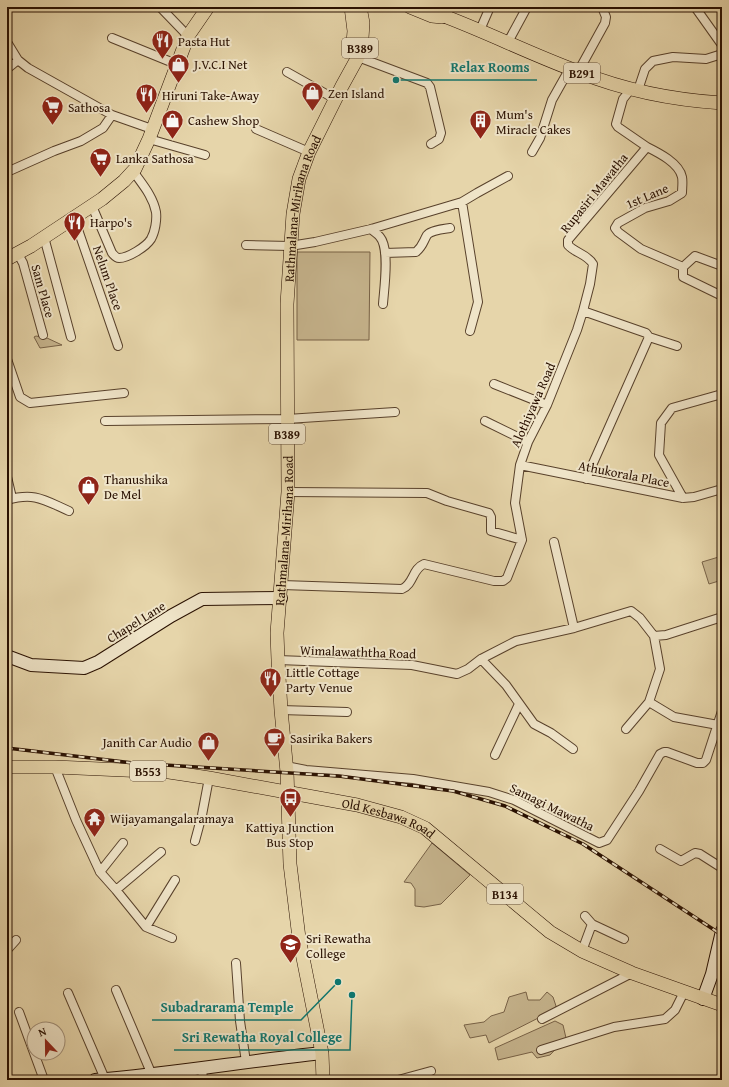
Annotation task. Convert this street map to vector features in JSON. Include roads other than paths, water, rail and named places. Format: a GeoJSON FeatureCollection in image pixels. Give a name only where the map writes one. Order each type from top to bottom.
{"type":"FeatureCollection","features":[{"type":"Feature","properties":{"kind":"main road"},"geometry":{"type":"LineString","coordinates":[[12,256],[92,206],[124,181],[133,171],[140,160],[151,134],[176,64],[188,36],[208,7]]}},
{"type":"Feature","properties":{"kind":"main road","name":"Rathmalana-Mirihana Road"},"geometry":{"type":"LineString","coordinates":[[342,86],[352,50],[354,31],[351,7]]}},
{"type":"Feature","properties":{"kind":"main road","name":"Rathmalana-Mirihana Road"},"geometry":{"type":"LineString","coordinates":[[287,792],[278,660],[278,632],[288,492],[287,304],[290,246],[293,214],[299,179],[309,152],[358,57],[362,38],[363,22],[360,7]]}},
{"type":"Feature","properties":{"kind":"main road","name":"B291"},"geometry":{"type":"LineString","coordinates":[[410,7],[432,16],[449,18]]}},
{"type":"Feature","properties":{"kind":"main road","name":"B291"},"geometry":{"type":"LineString","coordinates":[[432,7],[449,18],[574,70],[634,90],[694,101],[722,102]]}},
{"type":"Feature","properties":{"kind":"main road","name":"Old Kesbawa Road"},"geometry":{"type":"LineString","coordinates":[[7,767],[55,767],[169,772],[357,805],[401,817],[425,828],[550,932],[582,951],[632,973],[722,1005]]}},
{"type":"Feature","properties":{"kind":"main road","name":"B389"},"geometry":{"type":"LineString","coordinates":[[287,792],[290,864],[299,938],[322,1053],[323,1080]]}},
{"type":"Feature","properties":{"kind":"street"},"geometry":{"type":"LineString","coordinates":[[160,7],[188,36]]}},
{"type":"Feature","properties":{"kind":"street"},"geometry":{"type":"LineString","coordinates":[[480,30],[490,7]]}},
{"type":"Feature","properties":{"kind":"street"},"geometry":{"type":"LineString","coordinates":[[508,42],[527,7]]}},
{"type":"Feature","properties":{"kind":"street"},"geometry":{"type":"LineString","coordinates":[[532,152],[540,138],[552,100],[605,23],[606,17],[602,7]]}},
{"type":"Feature","properties":{"kind":"street"},"geometry":{"type":"LineString","coordinates":[[695,7],[722,45]]}},
{"type":"Feature","properties":{"kind":"street"},"geometry":{"type":"LineString","coordinates":[[112,38],[176,64]]}},
{"type":"Feature","properties":{"kind":"street"},"geometry":{"type":"LineString","coordinates":[[7,42],[18,60],[33,71],[112,115],[151,134],[205,155]]}},
{"type":"Feature","properties":{"kind":"street"},"geometry":{"type":"LineString","coordinates":[[634,90],[645,69],[653,61],[672,57],[706,59],[722,54]]}},
{"type":"Feature","properties":{"kind":"street"},"geometry":{"type":"LineString","coordinates":[[358,57],[427,82],[430,87],[440,132],[439,139],[431,144]]}},
{"type":"Feature","properties":{"kind":"street"},"geometry":{"type":"LineString","coordinates":[[7,69],[18,60]]}},
{"type":"Feature","properties":{"kind":"street"},"geometry":{"type":"LineString","coordinates":[[287,72],[335,99]]}},
{"type":"Feature","properties":{"kind":"street","name":"Rupasiri Mawatha"},"geometry":{"type":"LineString","coordinates":[[583,311],[590,284],[593,264],[587,256],[572,250],[568,245],[568,240],[647,147],[618,128],[616,124],[624,99],[634,90]]}},
{"type":"Feature","properties":{"kind":"street"},"geometry":{"type":"LineString","coordinates":[[7,172],[54,151],[81,141],[103,128],[112,115]]}},
{"type":"Feature","properties":{"kind":"street"},"geometry":{"type":"LineString","coordinates":[[256,129],[309,152]]}},
{"type":"Feature","properties":{"kind":"street","name":"1st Lane"},"geometry":{"type":"LineString","coordinates":[[647,147],[672,162],[678,169],[682,176],[682,193],[669,201],[644,208],[618,223],[615,228],[618,232],[641,249],[683,267]]}},
{"type":"Feature","properties":{"kind":"street"},"geometry":{"type":"LineString","coordinates":[[92,206],[115,257],[118,258],[137,251],[150,240],[155,226],[156,213],[152,199],[133,171]]}},
{"type":"Feature","properties":{"kind":"street"},"geometry":{"type":"LineString","coordinates":[[246,245],[290,246],[315,242],[371,229],[462,202],[508,176]]}},
{"type":"Feature","properties":{"kind":"street"},"geometry":{"type":"LineString","coordinates":[[462,202],[478,302],[470,330]]}},
{"type":"Feature","properties":{"kind":"street","name":"Nelum Place"},"geometry":{"type":"LineString","coordinates":[[74,218],[118,346]]}},
{"type":"Feature","properties":{"kind":"street"},"geometry":{"type":"LineString","coordinates":[[385,252],[416,252],[424,243],[430,232],[450,228]]}},
{"type":"Feature","properties":{"kind":"street"},"geometry":{"type":"LineString","coordinates":[[371,229],[380,237],[384,244],[385,274],[383,304]]}},
{"type":"Feature","properties":{"kind":"street"},"geometry":{"type":"LineString","coordinates":[[44,237],[71,337]]}},
{"type":"Feature","properties":{"kind":"street","name":"Sam Place"},"geometry":{"type":"LineString","coordinates":[[12,256],[23,263],[43,335]]}},
{"type":"Feature","properties":{"kind":"street"},"geometry":{"type":"LineString","coordinates":[[722,266],[695,256],[683,267],[683,277],[722,296]]}},
{"type":"Feature","properties":{"kind":"street"},"geometry":{"type":"LineString","coordinates":[[583,311],[646,333],[649,337],[677,346]]}},
{"type":"Feature","properties":{"kind":"street","name":"Alothiyawa Road"},"geometry":{"type":"LineString","coordinates":[[522,540],[515,503],[520,465],[528,442],[547,405],[583,311]]}},
{"type":"Feature","properties":{"kind":"street"},"geometry":{"type":"LineString","coordinates":[[586,479],[649,337]]}},
{"type":"Feature","properties":{"kind":"street"},"geometry":{"type":"LineString","coordinates":[[7,359],[20,397],[30,403],[124,393]]}},
{"type":"Feature","properties":{"kind":"street"},"geometry":{"type":"LineString","coordinates":[[494,384],[547,405]]}},
{"type":"Feature","properties":{"kind":"street"},"geometry":{"type":"LineString","coordinates":[[683,498],[659,455],[661,423],[672,408],[722,394]]}},
{"type":"Feature","properties":{"kind":"street"},"geometry":{"type":"LineString","coordinates":[[105,421],[287,419],[395,412]]}},
{"type":"Feature","properties":{"kind":"street"},"geometry":{"type":"LineString","coordinates":[[485,421],[528,442]]}},
{"type":"Feature","properties":{"kind":"street","name":"Athukorala Place"},"geometry":{"type":"LineString","coordinates":[[520,465],[683,498],[694,498],[722,490]]}},
{"type":"Feature","properties":{"kind":"street"},"geometry":{"type":"LineString","coordinates":[[7,477],[10,499],[22,496],[36,497],[69,511]]}},
{"type":"Feature","properties":{"kind":"street"},"geometry":{"type":"LineString","coordinates":[[281,592],[402,589],[410,584],[418,568],[424,564],[494,581],[503,581],[507,578],[522,540],[491,531],[491,517],[489,513],[447,501],[427,493],[288,492]]}},
{"type":"Feature","properties":{"kind":"street"},"geometry":{"type":"LineString","coordinates":[[554,542],[574,628]]}},
{"type":"Feature","properties":{"kind":"street","name":"Chapel Lane"},"geometry":{"type":"LineString","coordinates":[[7,656],[32,665],[84,668],[98,662],[171,616],[202,599],[281,592]]}},
{"type":"Feature","properties":{"kind":"street","name":"Wimalawaththa Road"},"geometry":{"type":"LineString","coordinates":[[278,660],[412,665],[457,674],[516,641],[574,628],[631,611],[640,618],[654,636]]}},
{"type":"Feature","properties":{"kind":"street"},"geometry":{"type":"LineString","coordinates":[[626,729],[649,702],[660,669],[654,636],[666,635],[722,617]]}},
{"type":"Feature","properties":{"kind":"street"},"geometry":{"type":"LineString","coordinates":[[482,659],[506,685],[534,724],[551,733],[573,749]]}},
{"type":"Feature","properties":{"kind":"street"},"geometry":{"type":"LineString","coordinates":[[649,702],[674,717],[718,725]]}},
{"type":"Feature","properties":{"kind":"street"},"geometry":{"type":"LineString","coordinates":[[495,755],[519,704]]}},
{"type":"Feature","properties":{"kind":"street"},"geometry":{"type":"LineString","coordinates":[[281,710],[347,712]]}},
{"type":"Feature","properties":{"kind":"street","name":"Samagi Mawatha"},"geometry":{"type":"LineString","coordinates":[[286,766],[306,770],[413,779],[489,792],[514,800],[599,843],[607,840],[639,791],[660,754],[667,752],[697,763],[703,763],[706,760],[722,711]]}},
{"type":"Feature","properties":{"kind":"street"},"geometry":{"type":"LineString","coordinates":[[55,767],[76,820],[100,872],[146,927],[172,938]]}},
{"type":"Feature","properties":{"kind":"street"},"geometry":{"type":"LineString","coordinates":[[195,841],[202,816],[209,778]]}},
{"type":"Feature","properties":{"kind":"street"},"geometry":{"type":"LineString","coordinates":[[100,872],[123,843]]}},
{"type":"Feature","properties":{"kind":"street"},"geometry":{"type":"LineString","coordinates":[[660,849],[681,861],[695,853],[700,854],[722,868]]}},
{"type":"Feature","properties":{"kind":"street"},"geometry":{"type":"LineString","coordinates":[[116,890],[160,852]]}},
{"type":"Feature","properties":{"kind":"street"},"geometry":{"type":"LineString","coordinates":[[146,927],[175,880]]}},
{"type":"Feature","properties":{"kind":"street"},"geometry":{"type":"LineString","coordinates":[[585,916],[592,924],[624,939]]}},
{"type":"Feature","properties":{"kind":"street"},"geometry":{"type":"LineString","coordinates":[[582,951],[592,924]]}},
{"type":"Feature","properties":{"kind":"street"},"geometry":{"type":"LineString","coordinates":[[703,999],[712,974],[722,931]]}},
{"type":"Feature","properties":{"kind":"street"},"geometry":{"type":"LineString","coordinates":[[7,950],[16,940]]}},
{"type":"Feature","properties":{"kind":"street"},"geometry":{"type":"LineString","coordinates":[[236,963],[240,1021],[246,1062]]}},
{"type":"Feature","properties":{"kind":"street"},"geometry":{"type":"LineString","coordinates":[[542,1019],[632,973]]}},
{"type":"Feature","properties":{"kind":"street"},"geometry":{"type":"LineString","coordinates":[[116,990],[152,1075]]}},
{"type":"Feature","properties":{"kind":"street"},"geometry":{"type":"LineString","coordinates":[[541,1050],[614,1026],[665,1019],[675,1010],[684,992]]}},
{"type":"Feature","properties":{"kind":"street"},"geometry":{"type":"LineString","coordinates":[[68,993],[100,1080],[152,1075],[203,1074],[246,1062],[322,1053]]}},
{"type":"Feature","properties":{"kind":"street"},"geometry":{"type":"LineString","coordinates":[[19,1012],[44,1080]]}},
{"type":"Feature","properties":{"kind":"street"},"geometry":{"type":"LineString","coordinates":[[398,1080],[431,1071]]}},
{"type":"Feature","properties":{"kind":"railway"},"geometry":{"type":"LineString","coordinates":[[7,748],[133,763],[339,776],[453,791],[505,806],[583,844],[722,935]]}},
{"type":"Feature","properties":{"kind":"place","name":"Pasta Hut"},"geometry":{"type":"Point","coordinates":[162,60]}},
{"type":"Feature","properties":{"kind":"place","name":"Relax Rooms"},"geometry":{"type":"Point","coordinates":[396,80]}},
{"type":"Feature","properties":{"kind":"place","name":"J.V.C.I Net"},"geometry":{"type":"Point","coordinates":[178,84]}},
{"type":"Feature","properties":{"kind":"place","name":"Zen Island"},"geometry":{"type":"Point","coordinates":[313,112]}},
{"type":"Feature","properties":{"kind":"place","name":"Hiruni Take-Away"},"geometry":{"type":"Point","coordinates":[147,114]}},
{"type":"Feature","properties":{"kind":"place","name":"Sathosa"},"geometry":{"type":"Point","coordinates":[53,126]}},
{"type":"Feature","properties":{"kind":"place","name":"Cashew Shop"},"geometry":{"type":"Point","coordinates":[173,140]}},
{"type":"Feature","properties":{"kind":"place","name":"Mum's Miracle Cakes"},"geometry":{"type":"Point","coordinates":[481,140]}},
{"type":"Feature","properties":{"kind":"place","name":"Lanka Sathosa"},"geometry":{"type":"Point","coordinates":[101,178]}},
{"type":"Feature","properties":{"kind":"place","name":"Harpo's"},"geometry":{"type":"Point","coordinates":[75,242]}},
{"type":"Feature","properties":{"kind":"place","name":"Thanushika De Mel"},"geometry":{"type":"Point","coordinates":[88,506]}},
{"type":"Feature","properties":{"kind":"place","name":"Little Cottage Party Venue"},"geometry":{"type":"Point","coordinates":[271,698]}},
{"type":"Feature","properties":{"kind":"place","name":"Sasirika Bakers"},"geometry":{"type":"Point","coordinates":[274,758]}},
{"type":"Feature","properties":{"kind":"place","name":"Janith Car Audio"},"geometry":{"type":"Point","coordinates":[208,762]}},
{"type":"Feature","properties":{"kind":"place","name":"Kattiya Junction Bus Stop"},"geometry":{"type":"Point","coordinates":[290,818]}},
{"type":"Feature","properties":{"kind":"place","name":"Wijayamangalaramaya"},"geometry":{"type":"Point","coordinates":[95,838]}},
{"type":"Feature","properties":{"kind":"place","name":"Sri Rewatha College"},"geometry":{"type":"Point","coordinates":[290,964]}},
{"type":"Feature","properties":{"kind":"place","name":"Subadrarama Temple"},"geometry":{"type":"Point","coordinates":[338,982]}},
{"type":"Feature","properties":{"kind":"place","name":"Sri Rewatha Royal College"},"geometry":{"type":"Point","coordinates":[352,995]}}]}
